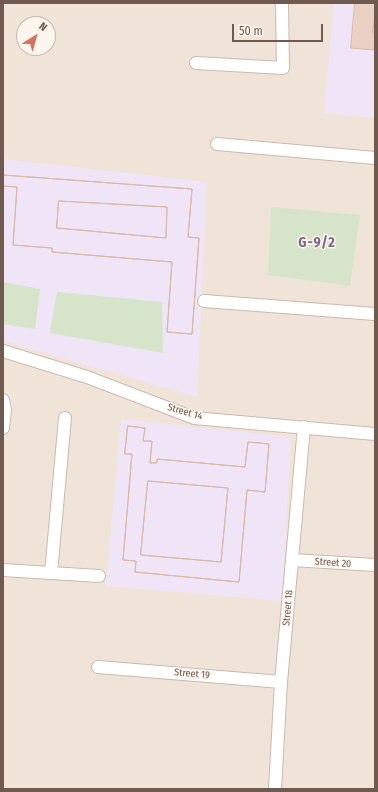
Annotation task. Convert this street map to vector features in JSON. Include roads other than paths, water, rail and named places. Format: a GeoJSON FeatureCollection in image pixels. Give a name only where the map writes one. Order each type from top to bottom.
{"type":"FeatureCollection","features":[{"type":"Feature","properties":{"kind":"street"},"geometry":{"type":"LineString","coordinates":[[196,62],[283,68],[282,3]]}},
{"type":"Feature","properties":{"kind":"street"},"geometry":{"type":"LineString","coordinates":[[217,144],[375,158]]}},
{"type":"Feature","properties":{"kind":"street"},"geometry":{"type":"LineString","coordinates":[[204,301],[375,314]]}},
{"type":"Feature","properties":{"kind":"street","name":"Street 14"},"geometry":{"type":"LineString","coordinates":[[3,351],[88,376],[194,418],[375,434]]}},
{"type":"Feature","properties":{"kind":"street"},"geometry":{"type":"LineString","coordinates":[[3,400],[5,410],[3,428]]}},
{"type":"Feature","properties":{"kind":"street"},"geometry":{"type":"LineString","coordinates":[[51,573],[65,418]]}},
{"type":"Feature","properties":{"kind":"street","name":"Street 18"},"geometry":{"type":"LineString","coordinates":[[275,789],[281,682],[304,427]]}},
{"type":"Feature","properties":{"kind":"street","name":"Street 20"},"geometry":{"type":"LineString","coordinates":[[292,560],[375,565]]}},
{"type":"Feature","properties":{"kind":"street"},"geometry":{"type":"LineString","coordinates":[[3,570],[99,576]]}},
{"type":"Feature","properties":{"kind":"street","name":"Street 19"},"geometry":{"type":"LineString","coordinates":[[100,667],[281,682]]}},
{"type":"Feature","properties":{"kind":"district","name":"G-9/2"},"geometry":{"type":"Point","coordinates":[317,243]}}]}
